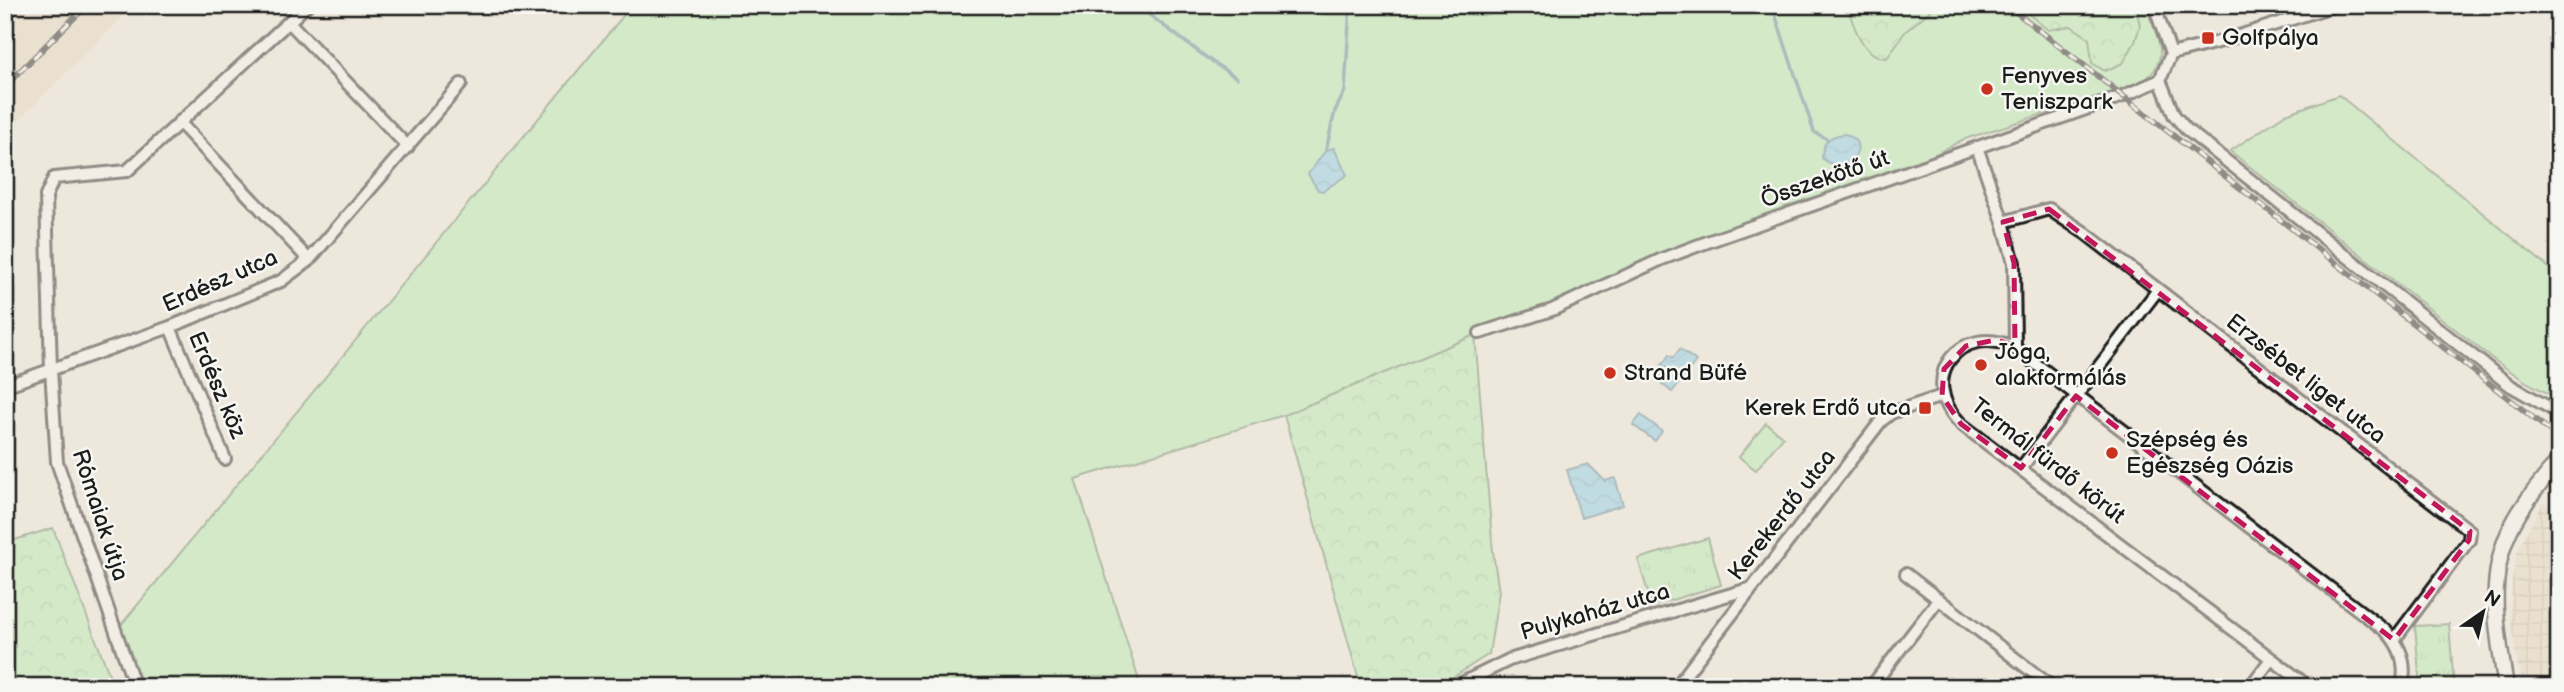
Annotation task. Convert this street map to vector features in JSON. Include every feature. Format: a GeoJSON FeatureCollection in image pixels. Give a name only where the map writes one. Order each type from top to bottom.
{"type":"FeatureCollection","features":[{"type":"Feature","properties":{"kind":"street"},"geometry":{"type":"LineString","coordinates":[[307,5],[179,122],[309,260]]}},
{"type":"Feature","properties":{"kind":"street"},"geometry":{"type":"LineString","coordinates":[[2154,5],[2171,54],[2160,80],[2174,115],[2186,129],[2511,386],[2559,413]]}},
{"type":"Feature","properties":{"kind":"street"},"geometry":{"type":"LineString","coordinates":[[2171,54],[2227,40],[2336,5]]}},
{"type":"Feature","properties":{"kind":"street"},"geometry":{"type":"LineString","coordinates":[[289,22],[408,148]]}},
{"type":"Feature","properties":{"kind":"street","name":"Összekötő út"},"geometry":{"type":"LineString","coordinates":[[1480,333],[1552,310],[1662,259],[1702,244],[2123,96],[2160,80]]}},
{"type":"Feature","properties":{"kind":"street","name":"Erdész utca"},"geometry":{"type":"LineString","coordinates":[[5,386],[170,327],[281,281],[309,260],[461,84]]}},
{"type":"Feature","properties":{"kind":"street","name":"Rómaiak útja"},"geometry":{"type":"LineString","coordinates":[[135,687],[57,462],[51,370],[46,196],[54,178],[127,171],[179,122]]}},
{"type":"Feature","properties":{"kind":"street"},"geometry":{"type":"LineString","coordinates":[[1976,147],[2003,222],[2014,263],[2015,348]]}},
{"type":"Feature","properties":{"kind":"street","name":"Erzsébet liget utca"},"geometry":{"type":"LineString","coordinates":[[2003,222],[2049,209],[2085,233],[2470,531],[2469,540],[2394,640]]}},
{"type":"Feature","properties":{"kind":"street"},"geometry":{"type":"LineString","coordinates":[[2021,468],[2157,291]]}},
{"type":"Feature","properties":{"kind":"street","name":"Erdész köz"},"geometry":{"type":"LineString","coordinates":[[170,327],[225,459]]}},
{"type":"Feature","properties":{"kind":"street","name":"Termál fürdő körút"},"geometry":{"type":"LineString","coordinates":[[2309,687],[1961,424],[1948,410],[1942,396],[1942,376],[1948,362],[1959,350],[1986,340],[2003,342],[2015,348],[2386,631],[2394,640]]}},
{"type":"Feature","properties":{"kind":"street","name":"Kerekerdő utca"},"geometry":{"type":"LineString","coordinates":[[1676,687],[1881,421],[1891,414],[1942,396]]}},
{"type":"Feature","properties":{"kind":"street"},"geometry":{"type":"LineString","coordinates":[[2506,687],[2494,601],[2499,563],[2509,532],[2523,506],[2559,460]]}},
{"type":"Feature","properties":{"kind":"street"},"geometry":{"type":"LineString","coordinates":[[1906,575],[2052,687]]}},
{"type":"Feature","properties":{"kind":"street","name":"Pulykaház utca"},"geometry":{"type":"LineString","coordinates":[[1454,687],[1509,660],[1752,588]]}},
{"type":"Feature","properties":{"kind":"street"},"geometry":{"type":"LineString","coordinates":[[1871,687],[1939,599]]}},
{"type":"Feature","properties":{"kind":"street"},"geometry":{"type":"LineString","coordinates":[[2394,640],[2403,659],[2402,687]]}},
{"type":"Feature","properties":{"kind":"street"},"geometry":{"type":"LineString","coordinates":[[2250,687],[2272,659]]}},
{"type":"Feature","properties":{"kind":"highlighted area"},"geometry":{"type":"Polygon","coordinates":[[[2049,209],[2470,531],[2469,540],[2394,640],[2076,396],[2021,468],[1961,424],[1942,396],[1944,369],[1966,346],[1995,340],[2015,345],[2014,263],[2003,222],[2049,209]]]}},
{"type":"Feature","properties":{"kind":"shaded area"},"geometry":{"type":"Polygon","coordinates":[[[5,5],[135,5],[5,134],[5,5]]]}},
{"type":"Feature","properties":{"kind":"shaded area"},"geometry":{"type":"Polygon","coordinates":[[[2543,503],[2559,504],[2559,687],[2521,687],[2510,616],[2512,580],[2518,548],[2543,503]]]}},
{"type":"Feature","properties":{"kind":"green space"},"geometry":{"type":"Polygon","coordinates":[[[632,5],[2145,5],[2160,46],[2160,55],[2152,73],[2142,82],[1962,140],[1888,180],[1796,210],[1552,310],[1480,333],[1284,415],[1075,479],[1141,687],[135,687],[116,631],[632,5]]]}},
{"type":"Feature","properties":{"kind":"green space"},"geometry":{"type":"Polygon","coordinates":[[[1847,5],[1937,5],[1905,32],[1887,58],[1871,53],[1865,47],[1847,5]]]}},
{"type":"Feature","properties":{"kind":"green space"},"geometry":{"type":"Polygon","coordinates":[[[2018,5],[2135,5],[2140,25],[2135,42],[2123,63],[2105,71],[2092,63],[2089,38],[2071,26],[2048,30],[2018,5]]]}},
{"type":"Feature","properties":{"kind":"green space"},"geometry":{"type":"Polygon","coordinates":[[[2339,95],[2559,276],[2559,399],[2526,382],[2494,360],[2230,151],[2286,114],[2339,95]]]}},
{"type":"Feature","properties":{"kind":"green space"},"geometry":{"type":"Polygon","coordinates":[[[1475,335],[1493,552],[1499,592],[1489,654],[1438,687],[1361,687],[1284,415],[1475,335]]]}},
{"type":"Feature","properties":{"kind":"green space"},"geometry":{"type":"Polygon","coordinates":[[[1766,423],[1783,437],[1756,470],[1739,457],[1766,423]]]}},
{"type":"Feature","properties":{"kind":"green space"},"geometry":{"type":"Polygon","coordinates":[[[53,528],[114,687],[5,687],[5,543],[53,528]]]}},
{"type":"Feature","properties":{"kind":"green space"},"geometry":{"type":"Polygon","coordinates":[[[1708,538],[1721,585],[1652,606],[1638,559],[1708,538]]]}},
{"type":"Feature","properties":{"kind":"green space"},"geometry":{"type":"Polygon","coordinates":[[[2449,624],[2454,687],[2420,687],[2415,626],[2449,624]]]}},
{"type":"Feature","properties":{"kind":"water"},"geometry":{"type":"Polygon","coordinates":[[[1845,134],[1854,139],[1857,145],[1853,158],[1840,165],[1822,158],[1823,148],[1828,140],[1845,134]]]}},
{"type":"Feature","properties":{"kind":"water"},"geometry":{"type":"Polygon","coordinates":[[[1334,148],[1347,175],[1323,191],[1318,190],[1308,174],[1326,150],[1334,148]]]}},
{"type":"Feature","properties":{"kind":"water"},"geometry":{"type":"Polygon","coordinates":[[[1680,349],[1696,361],[1672,392],[1657,380],[1666,368],[1662,365],[1669,355],[1673,358],[1680,349]]]}},
{"type":"Feature","properties":{"kind":"water"},"geometry":{"type":"Polygon","coordinates":[[[1641,415],[1662,431],[1655,441],[1633,425],[1641,415]]]}},
{"type":"Feature","properties":{"kind":"water"},"geometry":{"type":"Polygon","coordinates":[[[1588,464],[1605,481],[1615,478],[1623,505],[1581,518],[1567,470],[1588,464]]]}},
{"type":"Feature","properties":{"kind":"waterway"},"geometry":{"type":"LineString","coordinates":[[1136,5],[1237,78]]}},
{"type":"Feature","properties":{"kind":"waterway"},"geometry":{"type":"LineString","coordinates":[[1326,150],[1335,111],[1345,91],[1350,5]]}},
{"type":"Feature","properties":{"kind":"waterway"},"geometry":{"type":"LineString","coordinates":[[1772,5],[1814,132],[1827,139]]}},
{"type":"Feature","properties":{"kind":"railway"},"geometry":{"type":"LineString","coordinates":[[5,86],[87,5]]}},
{"type":"Feature","properties":{"kind":"railway"},"geometry":{"type":"LineString","coordinates":[[2007,5],[2559,438]]}},
{"type":"Feature","properties":{"kind":"place","name":"Golfpálya"},"geometry":{"type":"Point","coordinates":[2208,38]}},
{"type":"Feature","properties":{"kind":"place","name":"Fenyves Teniszpark"},"geometry":{"type":"Point","coordinates":[1987,89]}},
{"type":"Feature","properties":{"kind":"place","name":"Jóga, alakformálás"},"geometry":{"type":"Point","coordinates":[1981,365]}},
{"type":"Feature","properties":{"kind":"place","name":"Strand Büfé"},"geometry":{"type":"Point","coordinates":[1610,373]}},
{"type":"Feature","properties":{"kind":"place","name":"Kerek Erdő utca"},"geometry":{"type":"Point","coordinates":[1925,408]}},
{"type":"Feature","properties":{"kind":"place","name":"Szépség és Egészség Oázis"},"geometry":{"type":"Point","coordinates":[2112,453]}}]}
